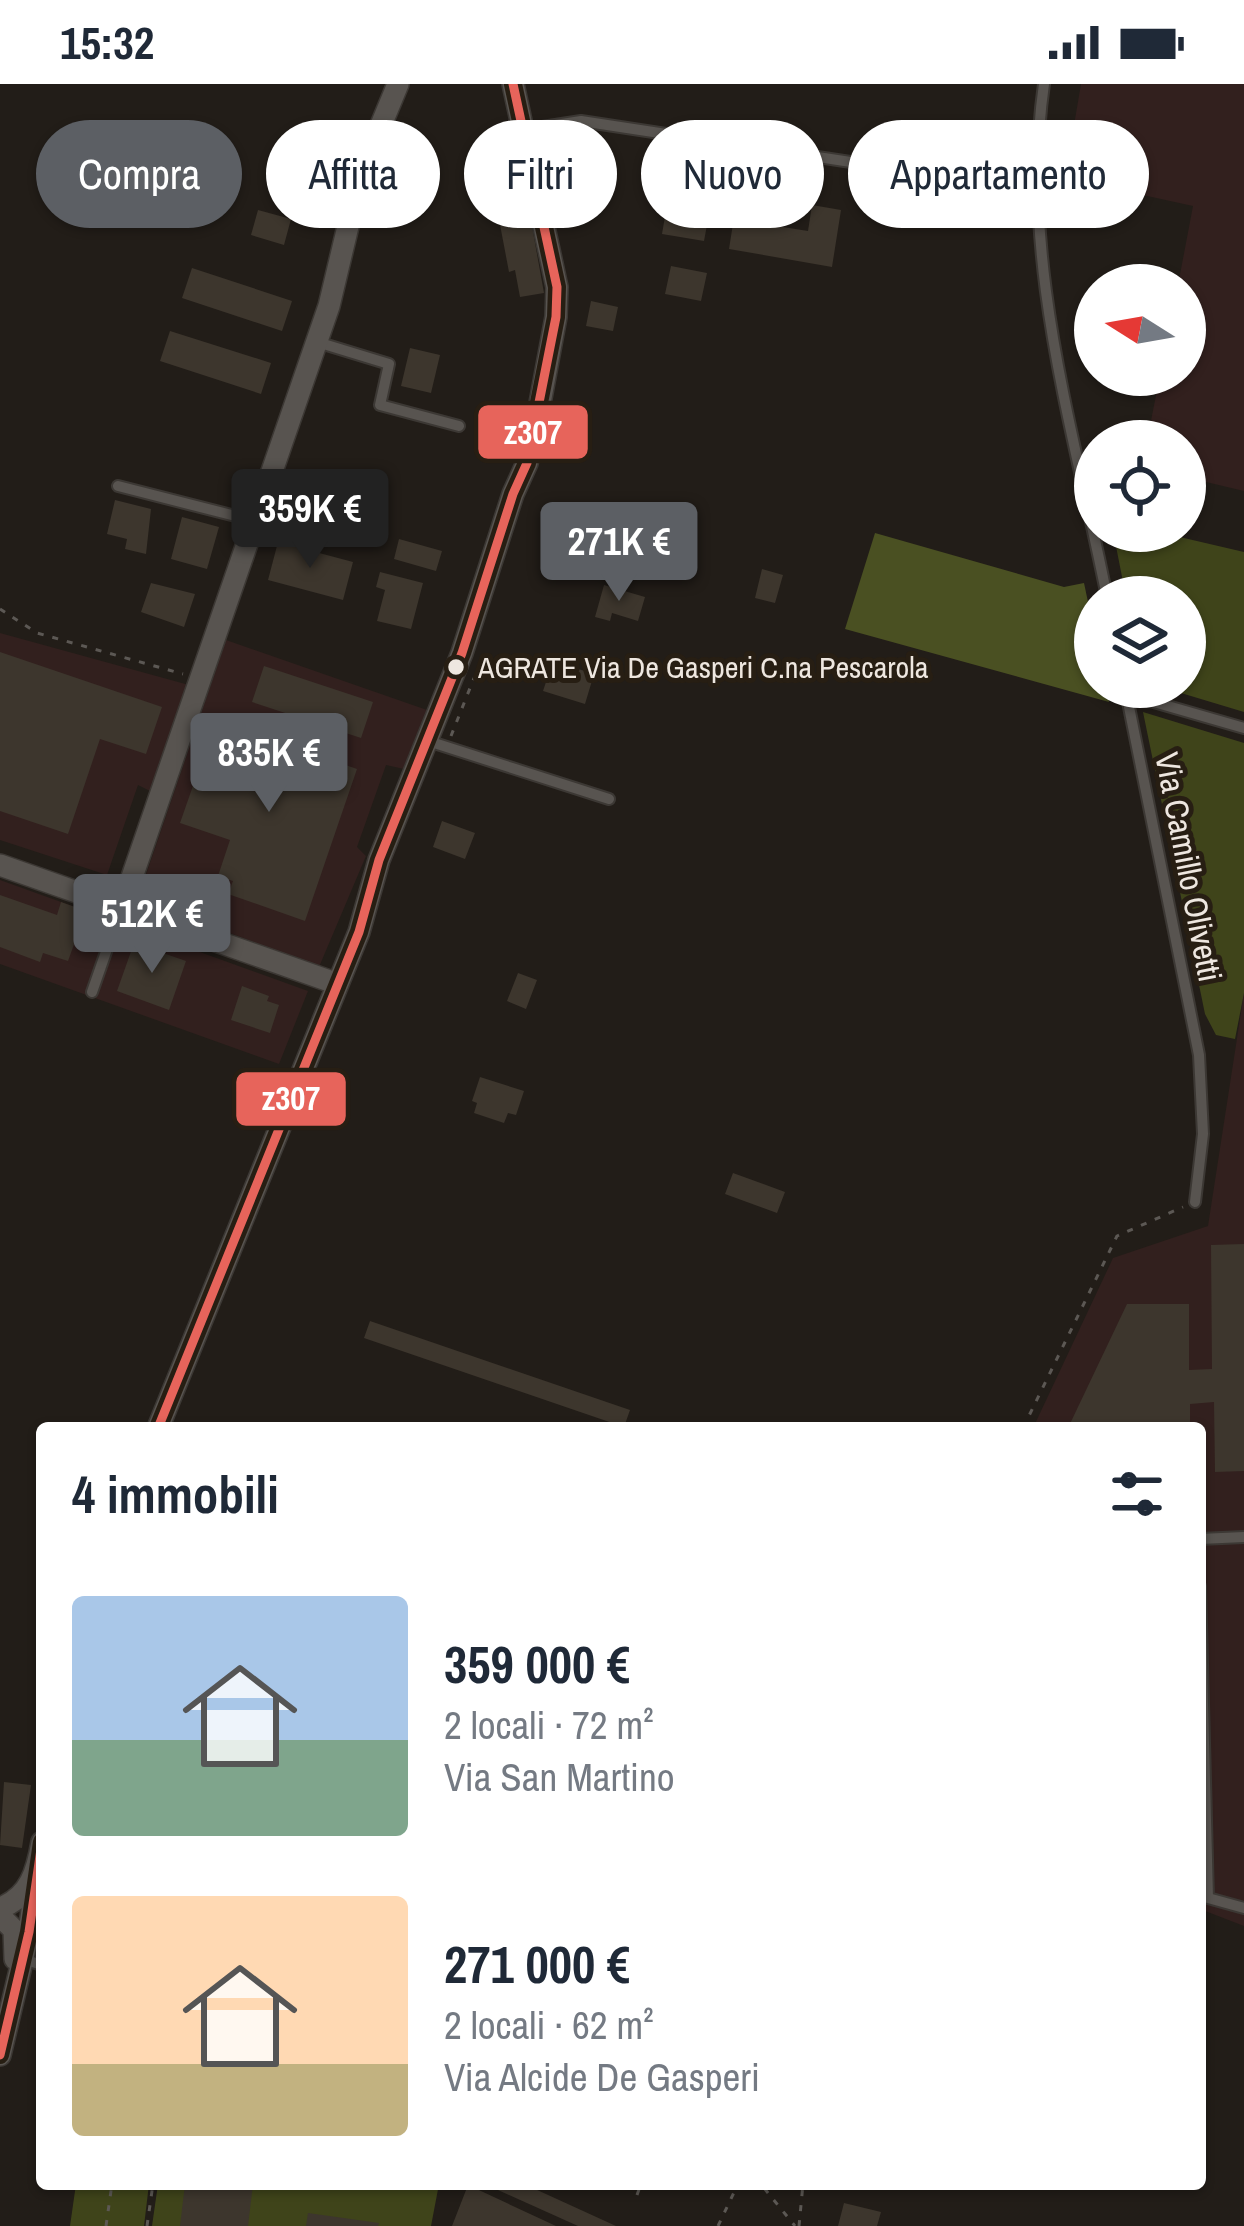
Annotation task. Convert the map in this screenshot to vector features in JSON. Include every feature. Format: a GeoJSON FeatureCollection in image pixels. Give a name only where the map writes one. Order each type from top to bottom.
{"type":"FeatureCollection","features":[{"type":"Feature","properties":{"kind":"street"},"geometry":{"type":"LineString","coordinates":[[121,909],[338,276],[361,176],[398,84]]}},
{"type":"Feature","properties":{"kind":"street"},"geometry":{"type":"LineString","coordinates":[[513,84],[521,120]]}},
{"type":"Feature","properties":{"kind":"street"},"geometry":{"type":"LineString","coordinates":[[160,1422],[359,932],[382,852],[428,741],[527,464],[556,317],[556,287],[544,228]]}},
{"type":"Feature","properties":{"kind":"street"},"geometry":{"type":"LineString","coordinates":[[0,865],[338,984]]}},
{"type":"Feature","properties":{"kind":"street"},"geometry":{"type":"LineString","coordinates":[[0,2055],[16,1942],[12,1926],[0,1912],[25,1892],[36,1862]]}},
{"type":"Feature","properties":{"kind":"street"},"geometry":{"type":"LineString","coordinates":[[8,2019],[32,1962],[36,1906]]}},
{"type":"Feature","properties":{"kind":"lane"},"geometry":{"type":"LineString","coordinates":[[1043,120],[1044,84]]}},
{"type":"Feature","properties":{"kind":"lane"},"geometry":{"type":"LineString","coordinates":[[617,126],[848,162]]}},
{"type":"Feature","properties":{"kind":"lane"},"geometry":{"type":"LineString","coordinates":[[1043,228],[1048,304],[1103,576]]}},
{"type":"Feature","properties":{"kind":"lane"},"geometry":{"type":"LineString","coordinates":[[316,342],[389,364],[380,405],[459,426]]}},
{"type":"Feature","properties":{"kind":"lane"},"geometry":{"type":"LineString","coordinates":[[118,486],[337,523]]}},
{"type":"Feature","properties":{"kind":"lane","name":"Via Camillo Olivetti"},"geometry":{"type":"LineString","coordinates":[[1130,708],[1199,1055],[1203,1134],[1196,1202]]}},
{"type":"Feature","properties":{"kind":"lane"},"geometry":{"type":"LineString","coordinates":[[1182,708],[1244,728]]}},
{"type":"Feature","properties":{"kind":"lane"},"geometry":{"type":"LineString","coordinates":[[428,741],[610,799]]}},
{"type":"Feature","properties":{"kind":"lane"},"geometry":{"type":"LineString","coordinates":[[92,992],[121,909]]}},
{"type":"Feature","properties":{"kind":"lane"},"geometry":{"type":"LineString","coordinates":[[1206,1538],[1244,1538]]}},
{"type":"Feature","properties":{"kind":"lane"},"geometry":{"type":"LineString","coordinates":[[1206,1820],[1208,1898],[1244,1908]]}},
{"type":"Feature","properties":{"kind":"path"},"geometry":{"type":"LineString","coordinates":[[0,609],[37,633],[202,679]]}},
{"type":"Feature","properties":{"kind":"path"},"geometry":{"type":"LineString","coordinates":[[1026,1422],[1117,1236],[1196,1202]]}},
{"type":"Feature","properties":{"kind":"path"},"geometry":{"type":"LineString","coordinates":[[106,2226],[111,2190]]}},
{"type":"Feature","properties":{"kind":"path"},"geometry":{"type":"LineString","coordinates":[[147,2226],[152,2190]]}},
{"type":"Feature","properties":{"kind":"path"},"geometry":{"type":"LineString","coordinates":[[637,2195],[639,2190]]}},
{"type":"Feature","properties":{"kind":"path"},"geometry":{"type":"LineString","coordinates":[[718,2226],[735,2190]]}},
{"type":"Feature","properties":{"kind":"path"},"geometry":{"type":"LineString","coordinates":[[766,2190],[797,2226]]}},
{"type":"Feature","properties":{"kind":"path"},"geometry":{"type":"LineString","coordinates":[[797,2226],[802,2190]]}},
{"type":"Feature","properties":{"kind":"path"},"geometry":{"type":"LineString","coordinates":[[786,2226],[788,2217]]}},
{"type":"Feature","properties":{"kind":"shaded area"},"geometry":{"type":"Polygon","coordinates":[[[1081,84],[1244,84],[1244,491],[1206,482],[1206,420],[1151,420],[1156,396],[1206,396],[1206,264],[1182,264],[1193,206],[1149,196],[1149,120],[1075,120],[1081,84]]]}},
{"type":"Feature","properties":{"kind":"shaded area"},"geometry":{"type":"Polygon","coordinates":[[[0,633],[189,685],[150,791],[138,785],[107,875],[0,840],[0,633]]]}},
{"type":"Feature","properties":{"kind":"shaded area"},"geometry":{"type":"Polygon","coordinates":[[[226,640],[427,710],[404,769],[386,765],[357,847],[366,856],[319,967],[138,898],[226,640]]]}},
{"type":"Feature","properties":{"kind":"shaded area"},"geometry":{"type":"Polygon","coordinates":[[[0,880],[308,991],[279,1064],[0,964],[0,880]]]}},
{"type":"Feature","properties":{"kind":"shaded area"},"geometry":{"type":"Polygon","coordinates":[[[1244,993],[1244,1926],[1206,1911],[1206,1422],[1036,1422],[1113,1258],[1208,1226],[1244,993]]]}},
{"type":"Feature","properties":{"kind":"green space"},"geometry":{"type":"Polygon","coordinates":[[[875,533],[1064,587],[1074,585],[1074,692],[845,629],[875,533]]]}},
{"type":"Feature","properties":{"kind":"green space"},"geometry":{"type":"Polygon","coordinates":[[[1206,543],[1244,552],[1244,712],[1206,701],[1206,576],[1122,576],[1117,552],[1206,552],[1206,543]]]}},
{"type":"Feature","properties":{"kind":"green space"},"geometry":{"type":"Polygon","coordinates":[[[1143,712],[1244,743],[1244,993],[1235,1039],[1216,1035],[1205,1014],[1143,712]]]}},
{"type":"Feature","properties":{"kind":"green space"},"geometry":{"type":"Polygon","coordinates":[[[75,2190],[148,2190],[144,2226],[70,2226],[75,2190]]]}},
{"type":"Feature","properties":{"kind":"green space"},"geometry":{"type":"Polygon","coordinates":[[[157,2190],[438,2190],[431,2226],[152,2226],[157,2190]]]}},
{"type":"Feature","properties":{"kind":"building"},"geometry":{"type":"Polygon","coordinates":[[[824,207],[841,210],[832,267],[729,249],[732,228],[808,231],[824,228],[824,207]]]}},
{"type":"Feature","properties":{"kind":"building"},"geometry":{"type":"Polygon","coordinates":[[[258,210],[266,212],[266,228],[289,228],[284,245],[251,235],[258,210]]]}},
{"type":"Feature","properties":{"kind":"building"},"geometry":{"type":"Polygon","coordinates":[[[501,228],[532,228],[544,293],[520,297],[515,270],[509,272],[501,228]]]}},
{"type":"Feature","properties":{"kind":"building"},"geometry":{"type":"Polygon","coordinates":[[[663,228],[706,228],[704,241],[662,234],[663,228]]]}},
{"type":"Feature","properties":{"kind":"building"},"geometry":{"type":"Polygon","coordinates":[[[671,266],[707,273],[701,301],[665,294],[671,266]]]}},
{"type":"Feature","properties":{"kind":"building"},"geometry":{"type":"Polygon","coordinates":[[[192,268],[292,301],[282,331],[182,298],[192,268]]]}},
{"type":"Feature","properties":{"kind":"building"},"geometry":{"type":"Polygon","coordinates":[[[591,301],[618,307],[613,331],[586,326],[591,301]]]}},
{"type":"Feature","properties":{"kind":"building"},"geometry":{"type":"Polygon","coordinates":[[[170,331],[271,363],[261,394],[160,361],[170,331]]]}},
{"type":"Feature","properties":{"kind":"building"},"geometry":{"type":"Polygon","coordinates":[[[410,348],[440,355],[431,393],[401,386],[410,348]]]}},
{"type":"Feature","properties":{"kind":"building"},"geometry":{"type":"Polygon","coordinates":[[[115,500],[151,509],[146,554],[125,549],[127,539],[107,534],[115,500]]]}},
{"type":"Feature","properties":{"kind":"building"},"geometry":{"type":"Polygon","coordinates":[[[182,517],[219,527],[207,569],[171,559],[182,517]]]}},
{"type":"Feature","properties":{"kind":"building"},"geometry":{"type":"Polygon","coordinates":[[[399,539],[442,551],[436,571],[394,559],[399,539]]]}},
{"type":"Feature","properties":{"kind":"building"},"geometry":{"type":"Polygon","coordinates":[[[278,542],[353,562],[343,600],[268,580],[278,542]]]}},
{"type":"Feature","properties":{"kind":"building"},"geometry":{"type":"Polygon","coordinates":[[[762,569],[783,575],[775,603],[755,598],[762,569]]]}},
{"type":"Feature","properties":{"kind":"building"},"geometry":{"type":"Polygon","coordinates":[[[380,572],[423,583],[411,629],[377,621],[385,590],[376,587],[380,572]]]}},
{"type":"Feature","properties":{"kind":"building"},"geometry":{"type":"Polygon","coordinates":[[[151,583],[195,594],[184,627],[141,612],[151,583]]]}},
{"type":"Feature","properties":{"kind":"building"},"geometry":{"type":"Polygon","coordinates":[[[604,585],[645,597],[638,621],[612,613],[610,621],[595,617],[604,585]]]}},
{"type":"Feature","properties":{"kind":"building"},"geometry":{"type":"Polygon","coordinates":[[[0,652],[162,707],[146,754],[100,739],[68,834],[0,811],[0,652]]]}},
{"type":"Feature","properties":{"kind":"building"},"geometry":{"type":"Polygon","coordinates":[[[553,661],[594,674],[585,704],[543,691],[553,661]]]}},
{"type":"Feature","properties":{"kind":"building"},"geometry":{"type":"Polygon","coordinates":[[[264,666],[373,702],[361,738],[252,702],[264,666]]]}},
{"type":"Feature","properties":{"kind":"building"},"geometry":{"type":"Polygon","coordinates":[[[216,720],[357,769],[305,921],[228,894],[233,881],[218,876],[230,840],[180,823],[216,720]]]}},
{"type":"Feature","properties":{"kind":"building"},"geometry":{"type":"Polygon","coordinates":[[[442,821],[475,833],[465,859],[433,847],[442,821]]]}},
{"type":"Feature","properties":{"kind":"building"},"geometry":{"type":"Polygon","coordinates":[[[0,895],[57,915],[61,902],[86,911],[68,961],[43,953],[40,962],[0,947],[0,895]]]}},
{"type":"Feature","properties":{"kind":"building"},"geometry":{"type":"Polygon","coordinates":[[[134,943],[186,961],[169,1010],[117,991],[134,943]]]}},
{"type":"Feature","properties":{"kind":"building"},"geometry":{"type":"Polygon","coordinates":[[[518,973],[537,980],[526,1009],[507,1001],[518,973]]]}},
{"type":"Feature","properties":{"kind":"building"},"geometry":{"type":"Polygon","coordinates":[[[242,986],[279,1005],[270,1033],[231,1020],[242,986]]]}},
{"type":"Feature","properties":{"kind":"building"},"geometry":{"type":"Polygon","coordinates":[[[480,1077],[524,1091],[516,1115],[508,1113],[504,1123],[474,1113],[477,1103],[472,1101],[480,1077]]]}},
{"type":"Feature","properties":{"kind":"building"},"geometry":{"type":"Polygon","coordinates":[[[733,1173],[785,1192],[777,1213],[725,1194],[733,1173]]]}},
{"type":"Feature","properties":{"kind":"building"},"geometry":{"type":"Polygon","coordinates":[[[1244,1244],[1244,1471],[1215,1472],[1214,1402],[1190,1404],[1190,1422],[1071,1422],[1127,1304],[1189,1304],[1189,1370],[1212,1369],[1211,1245],[1244,1244]]]}},
{"type":"Feature","properties":{"kind":"building"},"geometry":{"type":"Polygon","coordinates":[[[370,1321],[630,1410],[626,1422],[609,1422],[364,1338],[370,1321]]]}},
{"type":"Feature","properties":{"kind":"building"},"geometry":{"type":"Polygon","coordinates":[[[4,1782],[31,1785],[22,1848],[0,1845],[4,1782]]]}},
{"type":"Feature","properties":{"kind":"building"},"geometry":{"type":"Polygon","coordinates":[[[184,2190],[252,2190],[248,2226],[180,2226],[184,2190]]]}},
{"type":"Feature","properties":{"kind":"building"},"geometry":{"type":"Polygon","coordinates":[[[466,2190],[479,2190],[556,2226],[452,2226],[466,2190]]]}},
{"type":"Feature","properties":{"kind":"building"},"geometry":{"type":"Polygon","coordinates":[[[498,2190],[537,2190],[616,2226],[578,2226],[498,2190]]]}},
{"type":"Feature","properties":{"kind":"building"},"geometry":{"type":"Polygon","coordinates":[[[844,2203],[881,2212],[877,2226],[838,2226],[844,2203]]]}},
{"type":"Feature","properties":{"kind":"building"},"geometry":{"type":"Polygon","coordinates":[[[308,2213],[379,2223],[306,2226],[308,2213]]]}},
{"type":"Feature","properties":{"kind":"transit line","name":"z307"},"geometry":{"type":"LineString","coordinates":[[160,1422],[359,932],[379,860],[462,653],[527,463],[556,317],[557,287],[513,84]]}},
{"type":"Feature","properties":{"kind":"transit line","name":"z307"},"geometry":{"type":"LineString","coordinates":[[0,2055],[36,1884]]}},
{"type":"Feature","properties":{"kind":"place","name":"AGRATE Via De Gasperi C.na Pescarola"},"geometry":{"type":"Point","coordinates":[456,667]}}]}
